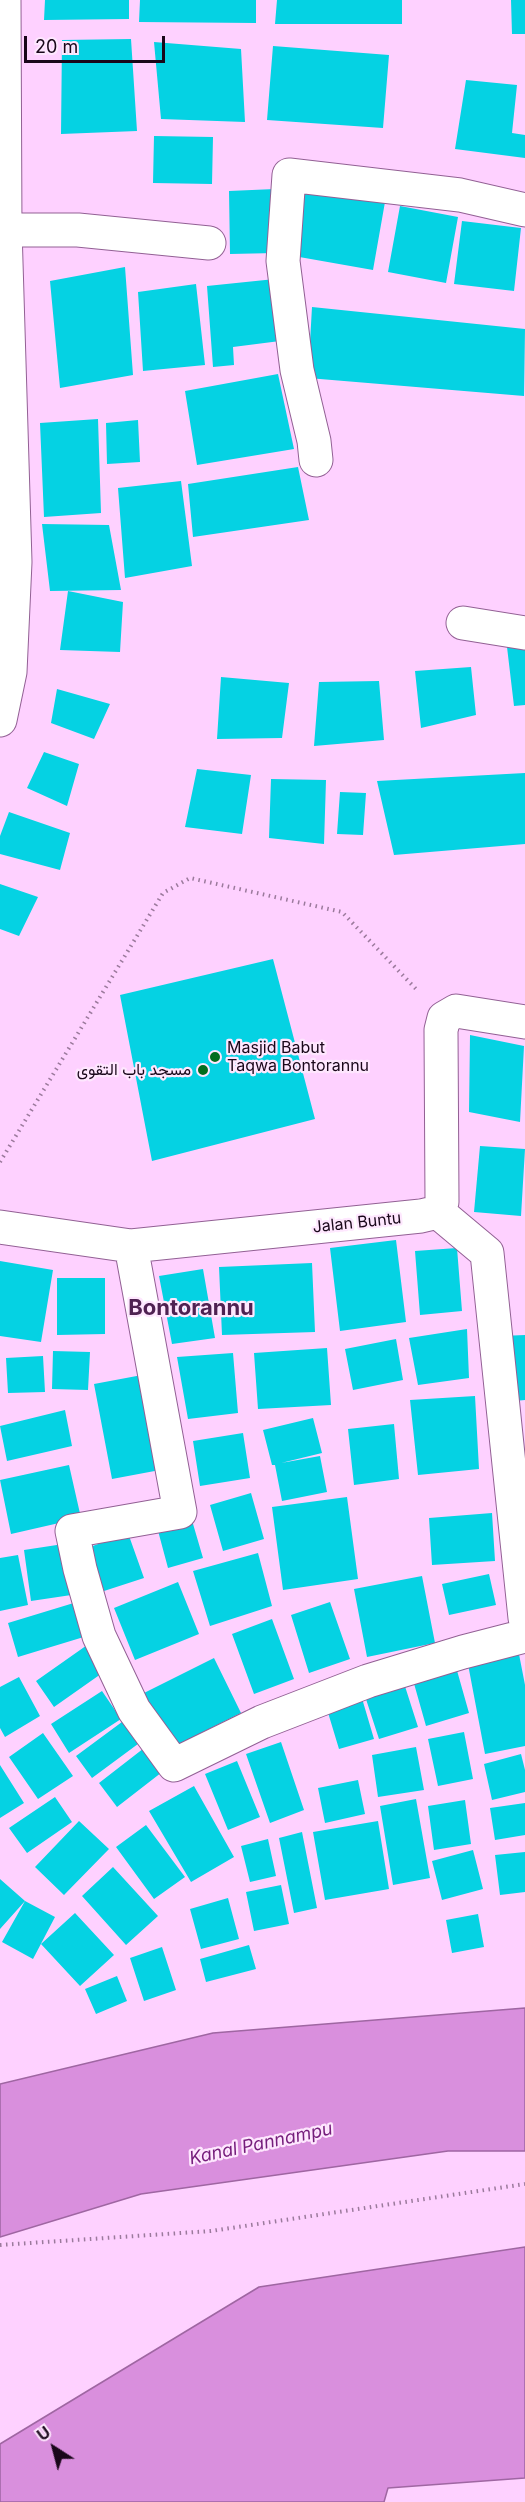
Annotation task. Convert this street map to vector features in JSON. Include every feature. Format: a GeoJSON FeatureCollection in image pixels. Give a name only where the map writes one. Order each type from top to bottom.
{"type":"FeatureCollection","features":[{"type":"Feature","properties":{"kind":"street"},"geometry":{"type":"LineString","coordinates":[[0,720],[10,672],[15,562],[3,229],[4,0]]}},
{"type":"Feature","properties":{"kind":"street"},"geometry":{"type":"LineString","coordinates":[[316,460],[314,441],[297,370],[284,273],[289,175],[460,195],[525,210]]}},
{"type":"Feature","properties":{"kind":"street"},"geometry":{"type":"LineString","coordinates":[[3,229],[78,230],[209,243]]}},
{"type":"Feature","properties":{"kind":"street"},"geometry":{"type":"LineString","coordinates":[[463,623],[525,633]]}},
{"type":"Feature","properties":{"kind":"street"},"geometry":{"type":"LineString","coordinates":[[525,1022],[456,1011],[444,1018],[441,1030],[442,1202],[438,1212],[487,1253],[519,1520],[525,1618]]}},
{"type":"Feature","properties":{"kind":"street","name":"Jalan Buntu"},"geometry":{"type":"LineString","coordinates":[[0,1227],[131,1246],[422,1216],[438,1212]]}},
{"type":"Feature","properties":{"kind":"street"},"geometry":{"type":"LineString","coordinates":[[131,1246],[180,1512],[72,1531],[99,1636],[134,1710],[174,1765],[262,1722],[368,1682],[463,1652],[525,1636]]}},
{"type":"Feature","properties":{"kind":"path"},"geometry":{"type":"LineString","coordinates":[[0,1162],[163,893],[190,878],[342,912],[444,1018]]}},
{"type":"Feature","properties":{"kind":"path"},"geometry":{"type":"LineString","coordinates":[[0,2246],[211,2231],[525,2184]]}},
{"type":"Feature","properties":{"kind":"water","name":"Kanal Pannampu"},"geometry":{"type":"Polygon","coordinates":[[[525,2008],[525,2151],[448,2151],[141,2194],[0,2237],[0,2084],[213,2033],[525,2008]]]}},
{"type":"Feature","properties":{"kind":"water"},"geometry":{"type":"Polygon","coordinates":[[[525,2247],[525,2478],[388,2488],[384,2502],[0,2502],[0,2444],[259,2287],[525,2247]]]}},
{"type":"Feature","properties":{"kind":"building"},"geometry":{"type":"Polygon","coordinates":[[[45,0],[129,0],[129,19],[44,20],[45,0]]]}},
{"type":"Feature","properties":{"kind":"building"},"geometry":{"type":"Polygon","coordinates":[[[140,0],[256,0],[256,23],[139,22],[140,0]]]}},
{"type":"Feature","properties":{"kind":"building"},"geometry":{"type":"Polygon","coordinates":[[[277,0],[402,0],[402,24],[275,24],[277,0]]]}},
{"type":"Feature","properties":{"kind":"building"},"geometry":{"type":"Polygon","coordinates":[[[511,0],[525,0],[525,34],[512,34],[511,0]]]}},
{"type":"Feature","properties":{"kind":"building"},"geometry":{"type":"Polygon","coordinates":[[[131,39],[137,131],[61,134],[62,40],[131,39]]]}},
{"type":"Feature","properties":{"kind":"building"},"geometry":{"type":"Polygon","coordinates":[[[154,42],[241,49],[245,122],[161,119],[154,42]]]}},
{"type":"Feature","properties":{"kind":"building"},"geometry":{"type":"Polygon","coordinates":[[[273,46],[389,55],[383,128],[267,120],[273,46]]]}},
{"type":"Feature","properties":{"kind":"building"},"geometry":{"type":"Polygon","coordinates":[[[466,80],[517,85],[512,133],[525,135],[525,158],[455,149],[466,80]]]}},
{"type":"Feature","properties":{"kind":"building"},"geometry":{"type":"Polygon","coordinates":[[[154,136],[213,137],[212,184],[153,183],[154,136]]]}},
{"type":"Feature","properties":{"kind":"building"},"geometry":{"type":"Polygon","coordinates":[[[300,188],[385,202],[373,270],[288,255],[300,188]]]}},
{"type":"Feature","properties":{"kind":"building"},"geometry":{"type":"Polygon","coordinates":[[[275,189],[276,253],[230,254],[229,191],[275,189]]]}},
{"type":"Feature","properties":{"kind":"building"},"geometry":{"type":"Polygon","coordinates":[[[400,206],[458,217],[446,283],[388,272],[400,206]]]}},
{"type":"Feature","properties":{"kind":"building"},"geometry":{"type":"Polygon","coordinates":[[[462,221],[521,228],[514,291],[454,284],[462,221]]]}},
{"type":"Feature","properties":{"kind":"building"},"geometry":{"type":"Polygon","coordinates":[[[125,267],[133,375],[60,388],[50,281],[125,267]]]}},
{"type":"Feature","properties":{"kind":"building"},"geometry":{"type":"Polygon","coordinates":[[[275,279],[280,341],[233,347],[234,365],[213,367],[207,286],[275,279]]]}},
{"type":"Feature","properties":{"kind":"building"},"geometry":{"type":"Polygon","coordinates":[[[196,284],[205,365],[143,371],[138,292],[196,284]]]}},
{"type":"Feature","properties":{"kind":"building"},"geometry":{"type":"Polygon","coordinates":[[[312,307],[525,329],[524,396],[308,378],[312,307]]]}},
{"type":"Feature","properties":{"kind":"building"},"geometry":{"type":"Polygon","coordinates":[[[278,374],[294,449],[197,465],[185,391],[278,374]]]}},
{"type":"Feature","properties":{"kind":"building"},"geometry":{"type":"Polygon","coordinates":[[[98,419],[101,513],[44,517],[40,423],[98,419]]]}},
{"type":"Feature","properties":{"kind":"building"},"geometry":{"type":"Polygon","coordinates":[[[138,420],[140,462],[107,464],[106,423],[138,420]]]}},
{"type":"Feature","properties":{"kind":"building"},"geometry":{"type":"Polygon","coordinates":[[[298,467],[309,520],[193,537],[188,484],[298,467]]]}},
{"type":"Feature","properties":{"kind":"building"},"geometry":{"type":"Polygon","coordinates":[[[181,481],[192,566],[125,578],[118,488],[181,481]]]}},
{"type":"Feature","properties":{"kind":"building"},"geometry":{"type":"Polygon","coordinates":[[[42,524],[109,525],[121,590],[50,591],[42,524]]]}},
{"type":"Feature","properties":{"kind":"building"},"geometry":{"type":"Polygon","coordinates":[[[68,591],[123,602],[120,652],[60,650],[68,591]]]}},
{"type":"Feature","properties":{"kind":"building"},"geometry":{"type":"Polygon","coordinates":[[[507,647],[525,647],[525,705],[514,706],[507,647]]]}},
{"type":"Feature","properties":{"kind":"building"},"geometry":{"type":"Polygon","coordinates":[[[471,667],[476,715],[421,728],[415,671],[471,667]]]}},
{"type":"Feature","properties":{"kind":"building"},"geometry":{"type":"Polygon","coordinates":[[[221,677],[289,683],[282,738],[217,739],[221,677]]]}},
{"type":"Feature","properties":{"kind":"building"},"geometry":{"type":"Polygon","coordinates":[[[379,681],[384,740],[314,746],[319,682],[379,681]]]}},
{"type":"Feature","properties":{"kind":"building"},"geometry":{"type":"Polygon","coordinates":[[[57,689],[110,704],[94,739],[51,723],[57,689]]]}},
{"type":"Feature","properties":{"kind":"building"},"geometry":{"type":"Polygon","coordinates":[[[44,752],[79,764],[67,806],[27,788],[44,752]]]}},
{"type":"Feature","properties":{"kind":"building"},"geometry":{"type":"Polygon","coordinates":[[[197,769],[251,775],[242,834],[185,827],[197,769]]]}},
{"type":"Feature","properties":{"kind":"building"},"geometry":{"type":"Polygon","coordinates":[[[525,773],[525,844],[394,855],[377,781],[525,773]]]}},
{"type":"Feature","properties":{"kind":"building"},"geometry":{"type":"Polygon","coordinates":[[[271,779],[326,780],[324,844],[269,838],[271,779]]]}},
{"type":"Feature","properties":{"kind":"building"},"geometry":{"type":"Polygon","coordinates":[[[340,792],[366,793],[363,835],[337,834],[340,792]]]}},
{"type":"Feature","properties":{"kind":"building"},"geometry":{"type":"Polygon","coordinates":[[[9,812],[70,833],[60,870],[0,854],[0,836],[9,812]]]}},
{"type":"Feature","properties":{"kind":"building"},"geometry":{"type":"Polygon","coordinates":[[[0,884],[38,897],[19,936],[0,929],[0,884]]]}},
{"type":"Feature","properties":{"kind":"building","name":"Masjid Babut Taqwa Bontorannu"},"geometry":{"type":"Polygon","coordinates":[[[273,959],[315,1119],[152,1161],[120,995],[273,959]]]}},
{"type":"Feature","properties":{"kind":"building"},"geometry":{"type":"Polygon","coordinates":[[[470,1035],[524,1046],[520,1122],[469,1112],[470,1035]]]}},
{"type":"Feature","properties":{"kind":"building"},"geometry":{"type":"Polygon","coordinates":[[[480,1146],[525,1149],[521,1216],[474,1212],[480,1146]]]}},
{"type":"Feature","properties":{"kind":"building"},"geometry":{"type":"Polygon","coordinates":[[[396,1240],[406,1322],[340,1331],[330,1248],[396,1240]]]}},
{"type":"Feature","properties":{"kind":"building"},"geometry":{"type":"Polygon","coordinates":[[[457,1248],[462,1311],[420,1315],[415,1251],[457,1248]]]}},
{"type":"Feature","properties":{"kind":"building"},"geometry":{"type":"Polygon","coordinates":[[[0,1261],[53,1270],[41,1342],[0,1336],[0,1261]]]}},
{"type":"Feature","properties":{"kind":"building"},"geometry":{"type":"Polygon","coordinates":[[[312,1263],[315,1332],[222,1335],[219,1267],[312,1263]]]}},
{"type":"Feature","properties":{"kind":"building"},"geometry":{"type":"Polygon","coordinates":[[[203,1269],[215,1338],[172,1344],[159,1276],[203,1269]]]}},
{"type":"Feature","properties":{"kind":"building"},"geometry":{"type":"Polygon","coordinates":[[[57,1278],[105,1278],[105,1334],[57,1335],[57,1278]]]}},
{"type":"Feature","properties":{"kind":"building"},"geometry":{"type":"Polygon","coordinates":[[[467,1329],[469,1378],[418,1385],[409,1338],[467,1329]]]}},
{"type":"Feature","properties":{"kind":"building"},"geometry":{"type":"Polygon","coordinates":[[[525,1335],[525,1400],[504,1402],[501,1336],[525,1335]]]}},
{"type":"Feature","properties":{"kind":"building"},"geometry":{"type":"Polygon","coordinates":[[[396,1339],[403,1380],[353,1390],[345,1349],[396,1339]]]}},
{"type":"Feature","properties":{"kind":"building"},"geometry":{"type":"Polygon","coordinates":[[[327,1348],[331,1405],[258,1409],[254,1353],[327,1348]]]}},
{"type":"Feature","properties":{"kind":"building"},"geometry":{"type":"Polygon","coordinates":[[[53,1351],[90,1352],[88,1390],[52,1389],[53,1351]]]}},
{"type":"Feature","properties":{"kind":"building"},"geometry":{"type":"Polygon","coordinates":[[[233,1353],[238,1413],[188,1419],[177,1357],[233,1353]]]}},
{"type":"Feature","properties":{"kind":"building"},"geometry":{"type":"Polygon","coordinates":[[[43,1356],[45,1392],[8,1393],[6,1358],[43,1356]]]}},
{"type":"Feature","properties":{"kind":"building"},"geometry":{"type":"Polygon","coordinates":[[[142,1375],[160,1470],[112,1479],[94,1384],[142,1375]]]}},
{"type":"Feature","properties":{"kind":"building"},"geometry":{"type":"Polygon","coordinates":[[[475,1396],[479,1469],[418,1475],[410,1400],[475,1396]]]}},
{"type":"Feature","properties":{"kind":"building"},"geometry":{"type":"Polygon","coordinates":[[[65,1410],[72,1446],[7,1461],[0,1426],[65,1410]]]}},
{"type":"Feature","properties":{"kind":"building"},"geometry":{"type":"Polygon","coordinates":[[[313,1418],[322,1453],[281,1463],[320,1456],[327,1492],[282,1501],[275,1465],[272,1465],[263,1430],[313,1418]]]}},
{"type":"Feature","properties":{"kind":"building"},"geometry":{"type":"Polygon","coordinates":[[[394,1424],[399,1479],[354,1485],[348,1429],[394,1424]]]}},
{"type":"Feature","properties":{"kind":"building"},"geometry":{"type":"Polygon","coordinates":[[[243,1433],[250,1478],[200,1486],[193,1441],[243,1433]]]}},
{"type":"Feature","properties":{"kind":"building"},"geometry":{"type":"Polygon","coordinates":[[[69,1465],[81,1518],[11,1534],[0,1480],[69,1465]]]}},
{"type":"Feature","properties":{"kind":"building"},"geometry":{"type":"Polygon","coordinates":[[[251,1493],[264,1539],[223,1551],[210,1505],[251,1493]]]}},
{"type":"Feature","properties":{"kind":"building"},"geometry":{"type":"Polygon","coordinates":[[[347,1497],[358,1579],[283,1590],[272,1507],[347,1497]]]}},
{"type":"Feature","properties":{"kind":"building"},"geometry":{"type":"Polygon","coordinates":[[[492,1513],[495,1561],[432,1565],[429,1518],[492,1513]]]}},
{"type":"Feature","properties":{"kind":"building"},"geometry":{"type":"Polygon","coordinates":[[[191,1517],[203,1558],[168,1568],[157,1527],[191,1517]]]}},
{"type":"Feature","properties":{"kind":"building"},"geometry":{"type":"Polygon","coordinates":[[[128,1533],[144,1578],[104,1591],[90,1547],[128,1533]]]}},
{"type":"Feature","properties":{"kind":"building"},"geometry":{"type":"Polygon","coordinates":[[[70,1543],[78,1594],[31,1601],[24,1550],[70,1543]]]}},
{"type":"Feature","properties":{"kind":"building"},"geometry":{"type":"Polygon","coordinates":[[[258,1553],[272,1606],[210,1626],[193,1571],[258,1553]]]}},
{"type":"Feature","properties":{"kind":"building"},"geometry":{"type":"Polygon","coordinates":[[[18,1555],[28,1605],[0,1611],[0,1558],[18,1555]]]}},
{"type":"Feature","properties":{"kind":"building"},"geometry":{"type":"Polygon","coordinates":[[[489,1574],[496,1605],[449,1615],[442,1584],[489,1574]]]}},
{"type":"Feature","properties":{"kind":"building"},"geometry":{"type":"Polygon","coordinates":[[[422,1576],[435,1643],[367,1657],[354,1589],[422,1576]]]}},
{"type":"Feature","properties":{"kind":"building"},"geometry":{"type":"Polygon","coordinates":[[[178,1582],[199,1634],[135,1660],[114,1608],[178,1582]]]}},
{"type":"Feature","properties":{"kind":"building"},"geometry":{"type":"Polygon","coordinates":[[[77,1602],[87,1636],[18,1657],[8,1623],[77,1602]]]}},
{"type":"Feature","properties":{"kind":"building"},"geometry":{"type":"Polygon","coordinates":[[[330,1602],[350,1659],[309,1673],[291,1615],[330,1602]]]}},
{"type":"Feature","properties":{"kind":"building"},"geometry":{"type":"Polygon","coordinates":[[[272,1619],[294,1679],[254,1694],[232,1634],[272,1619]]]}},
{"type":"Feature","properties":{"kind":"building"},"geometry":{"type":"Polygon","coordinates":[[[90,1643],[108,1669],[54,1707],[36,1681],[90,1643]]]}},
{"type":"Feature","properties":{"kind":"building"},"geometry":{"type":"Polygon","coordinates":[[[518,1649],[525,1685],[525,1746],[485,1754],[467,1659],[518,1649]]]}},
{"type":"Feature","properties":{"kind":"building"},"geometry":{"type":"Polygon","coordinates":[[[214,1658],[241,1713],[171,1748],[144,1693],[214,1658]]]}},
{"type":"Feature","properties":{"kind":"building"},"geometry":{"type":"Polygon","coordinates":[[[456,1667],[469,1713],[426,1726],[413,1680],[456,1667]]]}},
{"type":"Feature","properties":{"kind":"building"},"geometry":{"type":"Polygon","coordinates":[[[19,1677],[40,1716],[5,1737],[0,1728],[0,1687],[19,1677]]]}},
{"type":"Feature","properties":{"kind":"building"},"geometry":{"type":"Polygon","coordinates":[[[403,1680],[418,1727],[379,1739],[364,1693],[403,1680]]]}},
{"type":"Feature","properties":{"kind":"building"},"geometry":{"type":"Polygon","coordinates":[[[102,1691],[121,1719],[69,1753],[51,1724],[102,1691]]]}},
{"type":"Feature","properties":{"kind":"building"},"geometry":{"type":"Polygon","coordinates":[[[361,1695],[374,1739],[339,1749],[326,1706],[361,1695]]]}},
{"type":"Feature","properties":{"kind":"building"},"geometry":{"type":"Polygon","coordinates":[[[126,1719],[142,1741],[92,1778],[76,1756],[126,1719]]]}},
{"type":"Feature","properties":{"kind":"building"},"geometry":{"type":"Polygon","coordinates":[[[464,1732],[473,1779],[438,1786],[428,1739],[464,1732]]]}},
{"type":"Feature","properties":{"kind":"building"},"geometry":{"type":"Polygon","coordinates":[[[43,1733],[73,1776],[38,1799],[9,1757],[43,1733]]]}},
{"type":"Feature","properties":{"kind":"building"},"geometry":{"type":"Polygon","coordinates":[[[281,1742],[304,1810],[270,1823],[246,1754],[281,1742]]]}},
{"type":"Feature","properties":{"kind":"building"},"geometry":{"type":"Polygon","coordinates":[[[148,1745],[166,1769],[117,1807],[99,1783],[148,1745]]]}},
{"type":"Feature","properties":{"kind":"building"},"geometry":{"type":"Polygon","coordinates":[[[416,1747],[424,1790],[378,1797],[372,1755],[416,1747]]]}},
{"type":"Feature","properties":{"kind":"building"},"geometry":{"type":"Polygon","coordinates":[[[521,1754],[525,1770],[525,1792],[492,1800],[484,1764],[521,1754]]]}},
{"type":"Feature","properties":{"kind":"building"},"geometry":{"type":"Polygon","coordinates":[[[237,1761],[260,1817],[228,1830],[205,1774],[237,1761]]]}},
{"type":"Feature","properties":{"kind":"building"},"geometry":{"type":"Polygon","coordinates":[[[0,1765],[24,1803],[0,1818],[0,1765]]]}},
{"type":"Feature","properties":{"kind":"building"},"geometry":{"type":"Polygon","coordinates":[[[358,1780],[365,1814],[325,1823],[318,1788],[358,1780]]]}},
{"type":"Feature","properties":{"kind":"building"},"geometry":{"type":"Polygon","coordinates":[[[194,1786],[234,1857],[191,1882],[149,1811],[194,1786]]]}},
{"type":"Feature","properties":{"kind":"building"},"geometry":{"type":"Polygon","coordinates":[[[55,1797],[72,1822],[27,1853],[9,1828],[55,1797]]]}},
{"type":"Feature","properties":{"kind":"building"},"geometry":{"type":"Polygon","coordinates":[[[416,1799],[430,1878],[393,1885],[380,1806],[416,1799]]]}},
{"type":"Feature","properties":{"kind":"building"},"geometry":{"type":"Polygon","coordinates":[[[465,1800],[471,1844],[434,1850],[428,1806],[465,1800]]]}},
{"type":"Feature","properties":{"kind":"building"},"geometry":{"type":"Polygon","coordinates":[[[525,1803],[525,1835],[495,1840],[490,1808],[525,1803]]]}},
{"type":"Feature","properties":{"kind":"building"},"geometry":{"type":"Polygon","coordinates":[[[79,1821],[109,1849],[64,1895],[35,1867],[79,1821]]]}},
{"type":"Feature","properties":{"kind":"building"},"geometry":{"type":"Polygon","coordinates":[[[378,1821],[389,1889],[325,1900],[313,1832],[378,1821]]]}},
{"type":"Feature","properties":{"kind":"building"},"geometry":{"type":"Polygon","coordinates":[[[146,1825],[185,1877],[154,1899],[116,1847],[146,1825]]]}},
{"type":"Feature","properties":{"kind":"building"},"geometry":{"type":"Polygon","coordinates":[[[302,1832],[317,1908],[294,1913],[279,1838],[302,1832]]]}},
{"type":"Feature","properties":{"kind":"building"},"geometry":{"type":"Polygon","coordinates":[[[268,1839],[276,1876],[250,1882],[241,1846],[268,1839]]]}},
{"type":"Feature","properties":{"kind":"building"},"geometry":{"type":"Polygon","coordinates":[[[473,1850],[483,1889],[442,1900],[432,1861],[473,1850]]]}},
{"type":"Feature","properties":{"kind":"building"},"geometry":{"type":"Polygon","coordinates":[[[525,1852],[525,1892],[500,1895],[495,1855],[525,1852]]]}},
{"type":"Feature","properties":{"kind":"building"},"geometry":{"type":"Polygon","coordinates":[[[113,1867],[158,1916],[126,1945],[82,1896],[113,1867]]]}},
{"type":"Feature","properties":{"kind":"building"},"geometry":{"type":"Polygon","coordinates":[[[0,1879],[25,1901],[0,1929],[0,1879]]]}},
{"type":"Feature","properties":{"kind":"building"},"geometry":{"type":"Polygon","coordinates":[[[281,1885],[289,1924],[254,1931],[246,1892],[281,1885]]]}},
{"type":"Feature","properties":{"kind":"building"},"geometry":{"type":"Polygon","coordinates":[[[228,1898],[239,1939],[201,1949],[190,1909],[228,1898]]]}},
{"type":"Feature","properties":{"kind":"building"},"geometry":{"type":"Polygon","coordinates":[[[25,1901],[55,1917],[33,1959],[2,1942],[25,1901]]]}},
{"type":"Feature","properties":{"kind":"building"},"geometry":{"type":"Polygon","coordinates":[[[75,1913],[114,1955],[80,1986],[41,1944],[75,1913]]]}},
{"type":"Feature","properties":{"kind":"building"},"geometry":{"type":"Polygon","coordinates":[[[478,1914],[484,1947],[452,1953],[446,1920],[478,1914]]]}},
{"type":"Feature","properties":{"kind":"building"},"geometry":{"type":"Polygon","coordinates":[[[249,1945],[256,1969],[206,1982],[200,1959],[249,1945]]]}},
{"type":"Feature","properties":{"kind":"building"},"geometry":{"type":"Polygon","coordinates":[[[162,1947],[176,1990],[144,2001],[130,1958],[162,1947]]]}},
{"type":"Feature","properties":{"kind":"building"},"geometry":{"type":"Polygon","coordinates":[[[117,1976],[127,2001],[96,2014],[85,1989],[117,1976]]]}},
{"type":"Feature","properties":{"kind":"place","name":"Masjid Babut Taqwa Bontorannu"},"geometry":{"type":"Point","coordinates":[215,1057]}},
{"type":"Feature","properties":{"kind":"place","name":"مسجد باب التقوى"},"geometry":{"type":"Point","coordinates":[203,1070]}},
{"type":"Feature","properties":{"kind":"district","name":"Bontorannu"},"geometry":{"type":"Point","coordinates":[191,1308]}}]}
